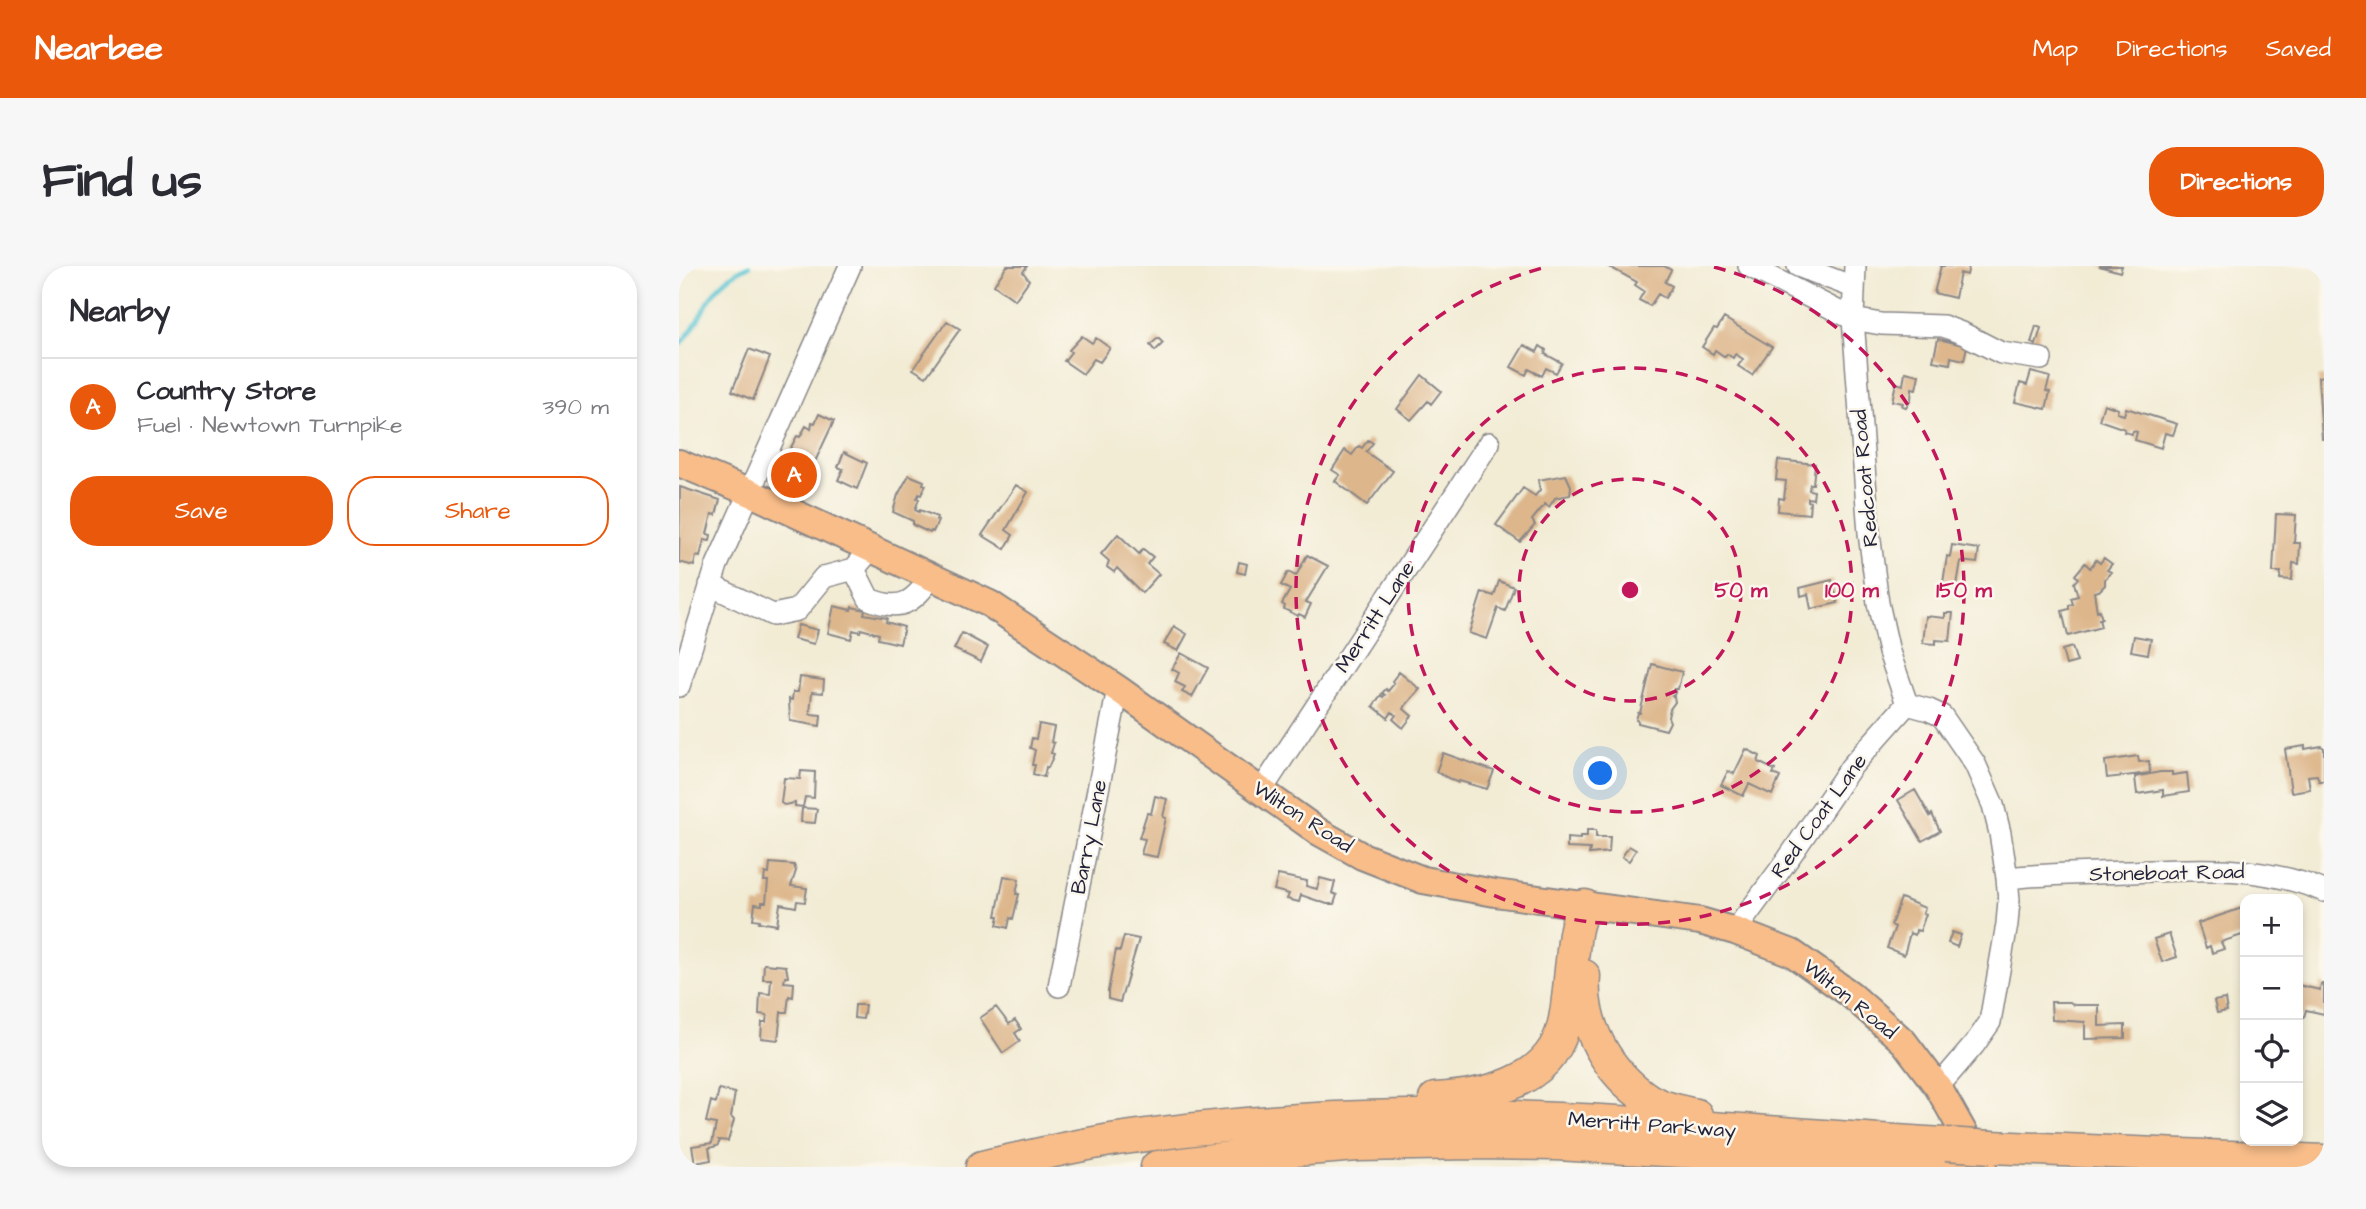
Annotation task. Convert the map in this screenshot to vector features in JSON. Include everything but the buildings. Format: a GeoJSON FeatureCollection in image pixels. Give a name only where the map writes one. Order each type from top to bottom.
{"type":"FeatureCollection","features":[{"type":"Feature","properties":{"kind":"highway"},"geometry":{"type":"LineString","coordinates":[[1585,906],[1589,931],[1583,996],[1588,1024],[1623,1080],[1651,1102],[1684,1112],[1724,1121],[1845,1138]]}},
{"type":"Feature","properties":{"kind":"highway"},"geometry":{"type":"LineString","coordinates":[[1116,1139],[1240,1116],[1462,1097],[1507,1086],[1527,1075],[1545,1059],[1562,1030],[1576,929],[1585,906]]}},
{"type":"Feature","properties":{"kind":"highway","name":"Merritt Parkway"},"geometry":{"type":"LineString","coordinates":[[982,1167],[1116,1139],[1273,1122],[1408,1116],[1578,1120],[1845,1138],[1956,1159]]}},
{"type":"Feature","properties":{"kind":"highway","name":"Merritt Parkway"},"geometry":{"type":"LineString","coordinates":[[1157,1167],[1283,1151],[1358,1145],[1473,1143],[1956,1159],[1987,1157],[2324,1161]]}},
{"type":"Feature","properties":{"kind":"main road","name":"Wilton Road"},"geometry":{"type":"LineString","coordinates":[[679,463],[751,493],[990,604],[1118,689],[1319,832],[1362,856],[1423,880],[1700,921],[1735,931],[1791,953],[1850,994],[1903,1042],[1987,1157]]}},
{"type":"Feature","properties":{"kind":"street"},"geometry":{"type":"LineString","coordinates":[[679,686],[717,565],[850,266]]}},
{"type":"Feature","properties":{"kind":"street"},"geometry":{"type":"LineString","coordinates":[[1749,266],[1853,319],[1881,324],[1943,326],[2001,354],[2041,359]]}},
{"type":"Feature","properties":{"kind":"street"},"geometry":{"type":"LineString","coordinates":[[1798,266],[1854,276]]}},
{"type":"Feature","properties":{"kind":"street","name":"Redcoat Road"},"geometry":{"type":"LineString","coordinates":[[1854,276],[1853,319],[1869,533],[1878,603],[1889,652],[1907,704]]}},
{"type":"Feature","properties":{"kind":"street","name":"Merritt Lane"},"geometry":{"type":"LineString","coordinates":[[1261,791],[1489,443]]}},
{"type":"Feature","properties":{"kind":"street"},"geometry":{"type":"LineString","coordinates":[[710,585],[773,615],[797,610],[824,577],[854,569],[872,548]]}},
{"type":"Feature","properties":{"kind":"street"},"geometry":{"type":"LineString","coordinates":[[854,569],[869,599],[889,607],[907,603],[933,576]]}},
{"type":"Feature","properties":{"kind":"street","name":"Barry Lane"},"geometry":{"type":"LineString","coordinates":[[1059,986],[1118,689]]}},
{"type":"Feature","properties":{"kind":"street"},"geometry":{"type":"LineString","coordinates":[[1907,704],[1942,716],[1975,764],[1993,805],[2000,832],[2009,901],[1990,1022],[1938,1087]]}},
{"type":"Feature","properties":{"kind":"street","name":"Red Coat Lane"},"geometry":{"type":"LineString","coordinates":[[1735,931],[1851,767],[1907,704]]}},
{"type":"Feature","properties":{"kind":"street","name":"Stoneboat Road"},"geometry":{"type":"LineString","coordinates":[[2007,878],[2173,870],[2241,870],[2296,880],[2324,891]]}},
{"type":"Feature","properties":{"kind":"waterway"},"geometry":{"type":"LineString","coordinates":[[679,345],[696,324],[714,292],[734,274],[749,266]]}},
{"type":"Feature","properties":{"kind":"place","name":"Country Store"},"geometry":{"type":"Point","coordinates":[794,475]}}]}
